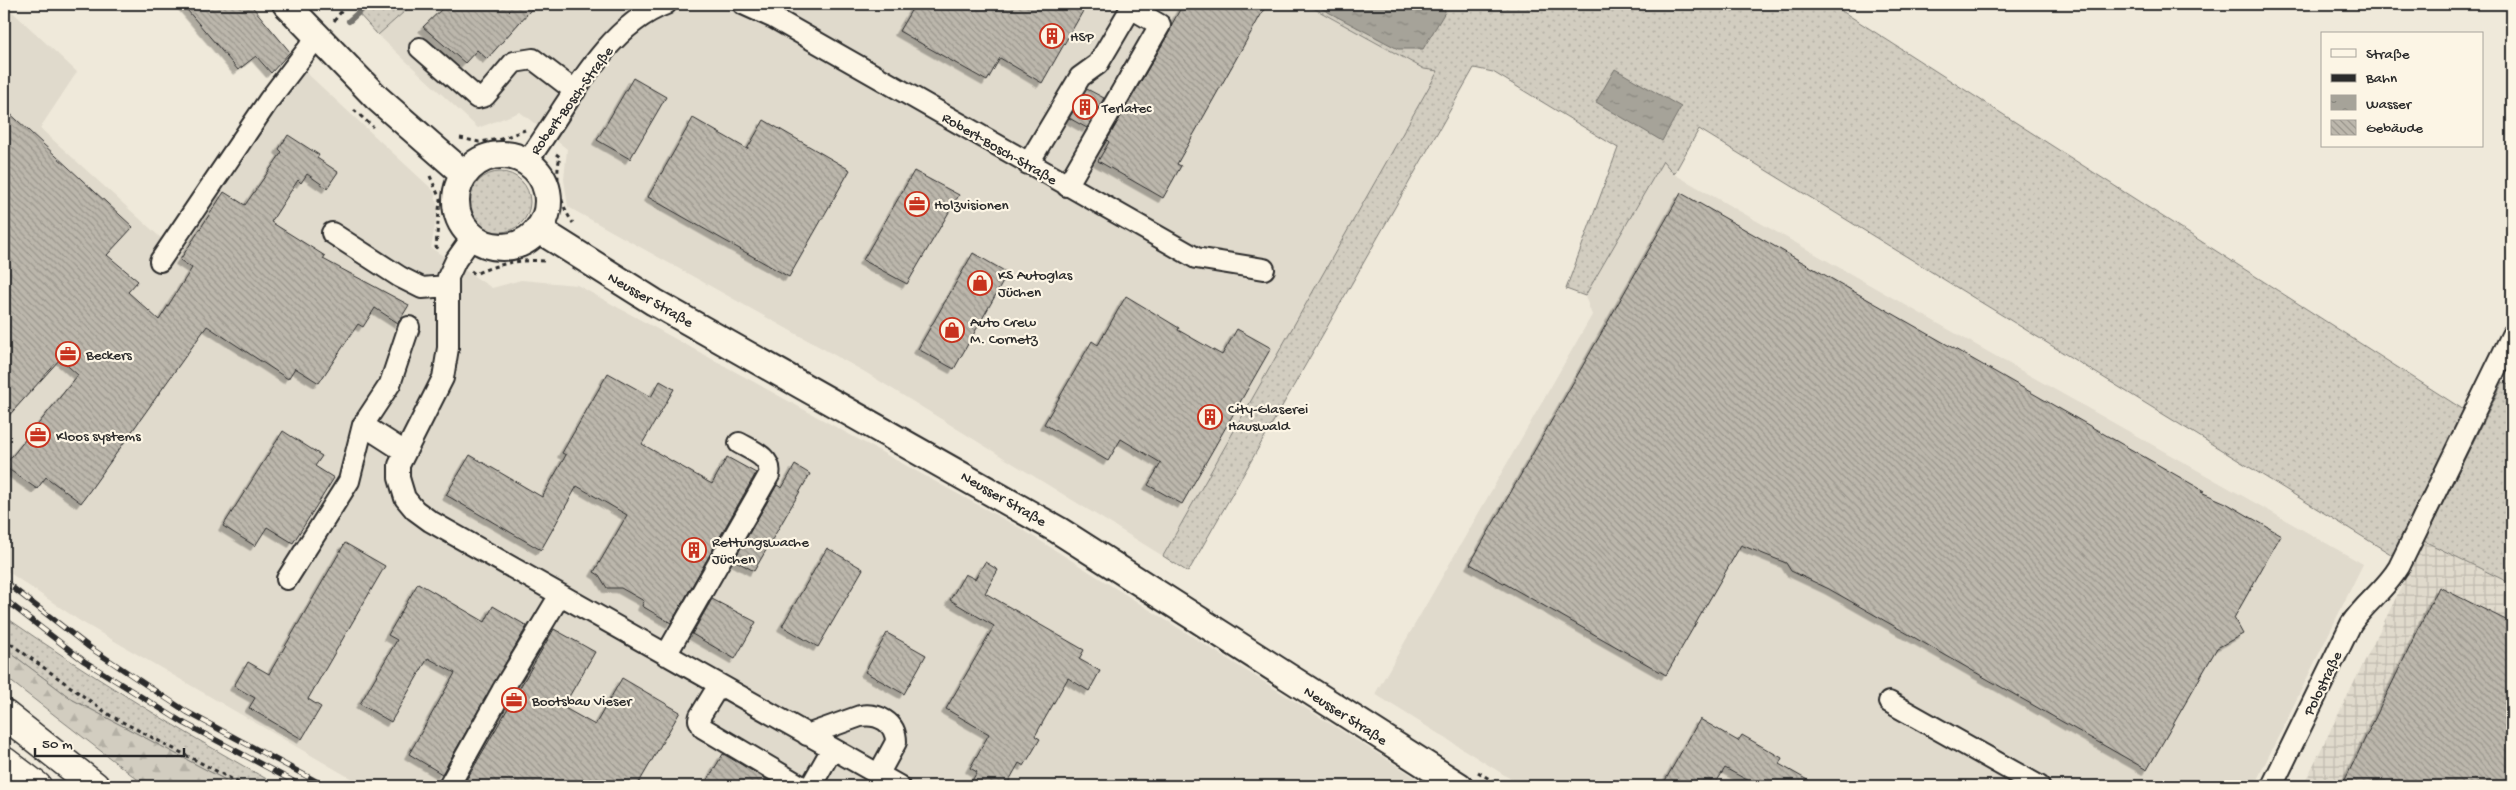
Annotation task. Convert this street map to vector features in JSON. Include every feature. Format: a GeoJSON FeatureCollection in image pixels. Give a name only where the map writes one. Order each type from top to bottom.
{"type":"FeatureCollection","features":[{"type":"Feature","properties":{"kind":"highway"},"geometry":{"type":"LineString","coordinates":[[4,714],[95,786]]}},
{"type":"Feature","properties":{"kind":"highway"},"geometry":{"type":"LineString","coordinates":[[4,761],[37,786]]}},
{"type":"Feature","properties":{"kind":"main road"},"geometry":{"type":"LineString","coordinates":[[286,4],[384,104],[464,174]]}},
{"type":"Feature","properties":{"kind":"main road"},"geometry":{"type":"LineString","coordinates":[[498,156],[513,157],[526,162],[543,182],[547,194],[544,219],[538,229],[528,239],[508,247],[488,245],[465,229],[459,218],[456,204],[457,191],[464,174],[483,159],[498,156]]}},
{"type":"Feature","properties":{"kind":"main road","name":"Neusser Straße"},"geometry":{"type":"LineString","coordinates":[[538,229],[654,302],[1058,530],[1459,786]]}},
{"type":"Feature","properties":{"kind":"street","name":"Robert-Bosch-Straße"},"geometry":{"type":"LineString","coordinates":[[743,4],[774,18],[1196,258],[1264,269]]}},
{"type":"Feature","properties":{"kind":"street","name":"Robert-Bosch-Straße"},"geometry":{"type":"LineString","coordinates":[[526,162],[575,91],[621,32],[654,6]]}},
{"type":"Feature","properties":{"kind":"street"},"geometry":{"type":"LineString","coordinates":[[1028,164],[1080,77],[1098,64],[1131,8],[1160,24],[1067,186]]}},
{"type":"Feature","properties":{"kind":"street"},"geometry":{"type":"LineString","coordinates":[[160,260],[269,100],[317,37]]}},
{"type":"Feature","properties":{"kind":"street"},"geometry":{"type":"LineString","coordinates":[[420,48],[477,98],[485,96],[514,62],[533,60],[575,91]]}},
{"type":"Feature","properties":{"kind":"street"},"geometry":{"type":"LineString","coordinates":[[332,233],[400,277],[422,288],[447,286]]}},
{"type":"Feature","properties":{"kind":"street"},"geometry":{"type":"LineString","coordinates":[[473,236],[453,265],[447,286],[449,340],[445,370],[437,394],[405,452],[400,465],[400,484],[405,498],[415,510],[560,595],[899,786]]}},
{"type":"Feature","properties":{"kind":"street"},"geometry":{"type":"LineString","coordinates":[[287,579],[349,482],[363,425],[390,384],[409,327]]}},
{"type":"Feature","properties":{"kind":"street","name":"Polostraße"},"geometry":{"type":"LineString","coordinates":[[2272,786],[2351,624],[2361,610],[2393,577],[2409,547],[2512,335]]}},
{"type":"Feature","properties":{"kind":"street"},"geometry":{"type":"LineString","coordinates":[[363,425],[405,452]]}},
{"type":"Feature","properties":{"kind":"street"},"geometry":{"type":"LineString","coordinates":[[666,655],[769,475],[770,470],[766,460],[739,443]]}},
{"type":"Feature","properties":{"kind":"street"},"geometry":{"type":"LineString","coordinates":[[449,786],[502,691],[560,595]]}},
{"type":"Feature","properties":{"kind":"street"},"geometry":{"type":"LineString","coordinates":[[719,685],[700,716],[699,720],[703,728],[801,786]]}},
{"type":"Feature","properties":{"kind":"street"},"geometry":{"type":"LineString","coordinates":[[1889,702],[2038,786]]}},
{"type":"Feature","properties":{"kind":"street"},"geometry":{"type":"LineString","coordinates":[[807,734],[860,716],[868,715],[881,718],[893,728],[896,742],[878,775]]}},
{"type":"Feature","properties":{"kind":"street"},"geometry":{"type":"LineString","coordinates":[[811,786],[832,749]]}},
{"type":"Feature","properties":{"kind":"path"},"geometry":{"type":"LineString","coordinates":[[4,639],[111,716],[245,786]]}},
{"type":"Feature","properties":{"kind":"shaded area"},"geometry":{"type":"Polygon","coordinates":[[[4,4],[77,72],[40,128],[172,248],[298,65],[434,191],[438,209],[431,248],[492,288],[521,280],[577,285],[1020,528],[1429,786],[364,786],[80,621],[4,569],[4,4]]]}},
{"type":"Feature","properties":{"kind":"shaded area"},"geometry":{"type":"Polygon","coordinates":[[[411,4],[1306,4],[1424,69],[1439,71],[1163,556],[865,372],[568,207],[564,179],[567,149],[520,112],[478,128],[378,35],[411,4]]]}},
{"type":"Feature","properties":{"kind":"shaded area"},"geometry":{"type":"Polygon","coordinates":[[[1663,160],[1674,174],[2363,564],[2254,786],[1522,786],[1375,694],[1592,315],[1585,296],[1663,160]]]}},
{"type":"Feature","properties":{"kind":"shaded area"},"geometry":{"type":"Polygon","coordinates":[[[2424,541],[2512,584],[2512,786],[2303,786],[2424,541]]]}},
{"type":"Feature","properties":{"kind":"green space"},"geometry":{"type":"Polygon","coordinates":[[[366,4],[413,4],[378,35],[357,12],[366,4]]]}},
{"type":"Feature","properties":{"kind":"green space"},"geometry":{"type":"Polygon","coordinates":[[[1306,4],[1831,4],[2464,410],[2394,556],[1699,129],[1674,174],[1663,161],[1585,296],[1566,289],[1618,148],[1493,72],[1474,68],[1188,572],[1163,556],[1438,71],[1424,69],[1306,4]]]}},
{"type":"Feature","properties":{"kind":"green space"},"geometry":{"type":"Polygon","coordinates":[[[500,172],[517,177],[525,185],[530,202],[525,219],[517,227],[500,232],[483,227],[475,219],[470,202],[475,185],[483,177],[500,172]]]}},
{"type":"Feature","properties":{"kind":"green space"},"geometry":{"type":"Polygon","coordinates":[[[2503,382],[2512,387],[2512,584],[2424,541],[2503,382]]]}},
{"type":"Feature","properties":{"kind":"green space"},"geometry":{"type":"Polygon","coordinates":[[[4,616],[139,704],[279,786],[237,786],[73,700],[4,648],[4,616]]]}},
{"type":"Feature","properties":{"kind":"green space"},"geometry":{"type":"Polygon","coordinates":[[[4,648],[73,700],[237,786],[146,786],[4,676],[4,648]]]}},
{"type":"Feature","properties":{"kind":"water"},"geometry":{"type":"Polygon","coordinates":[[[1313,4],[1444,4],[1445,12],[1423,49],[1398,49],[1313,4]]]}},
{"type":"Feature","properties":{"kind":"water"},"geometry":{"type":"Polygon","coordinates":[[[1615,69],[1681,107],[1662,141],[1596,102],[1615,69]]]}},
{"type":"Feature","properties":{"kind":"building"},"geometry":{"type":"Polygon","coordinates":[[[182,4],[250,4],[290,52],[271,73],[256,56],[238,70],[182,4]]]}},
{"type":"Feature","properties":{"kind":"building"},"geometry":{"type":"Polygon","coordinates":[[[447,4],[536,4],[487,59],[477,50],[465,63],[423,27],[447,4]]]}},
{"type":"Feature","properties":{"kind":"building"},"geometry":{"type":"Polygon","coordinates":[[[915,4],[1087,4],[1042,83],[1000,58],[987,81],[899,31],[915,4]]]}},
{"type":"Feature","properties":{"kind":"building"},"geometry":{"type":"Polygon","coordinates":[[[1183,4],[1267,4],[1177,164],[1181,166],[1163,198],[1098,161],[1109,142],[1107,140],[1170,31],[1183,4]]]}},
{"type":"Feature","properties":{"kind":"building"},"geometry":{"type":"Polygon","coordinates":[[[633,78],[666,97],[630,159],[597,140],[633,78]]]}},
{"type":"Feature","properties":{"kind":"building","name":"Terlatec"},"geometry":{"type":"Polygon","coordinates":[[[1087,89],[1104,98],[1087,128],[1069,118],[1087,89]]]}},
{"type":"Feature","properties":{"kind":"building"},"geometry":{"type":"Polygon","coordinates":[[[4,108],[133,227],[107,255],[138,281],[128,292],[159,320],[192,268],[180,260],[224,192],[245,205],[282,152],[279,149],[288,135],[319,155],[317,158],[338,172],[327,188],[307,174],[301,183],[298,180],[271,222],[325,256],[323,259],[409,305],[398,323],[375,308],[363,327],[358,324],[319,383],[295,368],[288,379],[207,326],[81,503],[46,477],[37,489],[4,466],[78,375],[60,359],[4,421],[4,108]]]}},
{"type":"Feature","properties":{"kind":"building"},"geometry":{"type":"Polygon","coordinates":[[[693,118],[747,149],[764,120],[850,170],[789,277],[648,197],[693,118]]]}},
{"type":"Feature","properties":{"kind":"building"},"geometry":{"type":"Polygon","coordinates":[[[914,171],[959,195],[907,284],[863,260],[914,171]]]}},
{"type":"Feature","properties":{"kind":"building"},"geometry":{"type":"Polygon","coordinates":[[[1681,193],[2204,491],[2201,492],[2226,503],[2281,535],[2234,618],[2243,634],[2217,648],[2147,770],[1829,589],[1791,571],[1786,563],[1741,545],[1666,675],[1470,564],[1681,193]]]}},
{"type":"Feature","properties":{"kind":"building"},"geometry":{"type":"Polygon","coordinates":[[[973,253],[1008,273],[954,369],[918,349],[973,253]]]}},
{"type":"Feature","properties":{"kind":"building"},"geometry":{"type":"Polygon","coordinates":[[[1126,296],[1179,328],[1178,330],[1222,355],[1237,329],[1271,348],[1182,504],[1148,485],[1161,463],[1121,439],[1108,461],[1044,424],[1092,341],[1098,345],[1126,296]]]}},
{"type":"Feature","properties":{"kind":"building"},"geometry":{"type":"Polygon","coordinates":[[[608,373],[651,397],[660,381],[674,389],[642,444],[712,484],[727,457],[756,473],[671,623],[642,606],[644,601],[621,588],[607,588],[599,575],[594,572],[627,515],[577,486],[541,550],[446,495],[470,455],[542,497],[566,455],[562,453],[608,373]]]}},
{"type":"Feature","properties":{"kind":"building"},"geometry":{"type":"Polygon","coordinates":[[[283,431],[322,456],[315,466],[334,478],[293,543],[267,527],[255,546],[223,526],[283,431]]]}},
{"type":"Feature","properties":{"kind":"building"},"geometry":{"type":"Polygon","coordinates":[[[795,465],[810,474],[754,571],[734,560],[777,485],[782,488],[795,465]]]}},
{"type":"Feature","properties":{"kind":"building"},"geometry":{"type":"Polygon","coordinates":[[[345,543],[385,566],[308,699],[321,707],[302,739],[249,708],[255,698],[234,686],[248,662],[269,674],[345,543]]]}},
{"type":"Feature","properties":{"kind":"building"},"geometry":{"type":"Polygon","coordinates":[[[827,548],[863,569],[818,647],[782,626],[827,548]]]}},
{"type":"Feature","properties":{"kind":"building"},"geometry":{"type":"Polygon","coordinates":[[[985,562],[998,570],[985,593],[1084,650],[1079,659],[1100,671],[1089,691],[1068,678],[1035,736],[1040,739],[1024,766],[1019,763],[1006,786],[969,786],[977,772],[970,768],[989,734],[946,709],[994,626],[950,600],[965,574],[975,579],[985,562]]]}},
{"type":"Feature","properties":{"kind":"building"},"geometry":{"type":"Polygon","coordinates":[[[418,583],[485,622],[493,606],[527,626],[442,774],[409,754],[455,673],[428,658],[391,722],[360,704],[397,640],[388,635],[418,583]]]}},
{"type":"Feature","properties":{"kind":"building"},"geometry":{"type":"Polygon","coordinates":[[[2439,587],[2512,623],[2512,786],[2342,786],[2439,587]]]}},
{"type":"Feature","properties":{"kind":"building"},"geometry":{"type":"Polygon","coordinates":[[[712,599],[756,622],[735,659],[692,634],[712,599]]]}},
{"type":"Feature","properties":{"kind":"building"},"geometry":{"type":"Polygon","coordinates":[[[554,629],[595,652],[563,707],[595,725],[622,678],[680,712],[637,786],[468,786],[464,784],[554,629]]]}},
{"type":"Feature","properties":{"kind":"building"},"geometry":{"type":"Polygon","coordinates":[[[887,633],[926,655],[904,694],[865,672],[887,633]]]}},
{"type":"Feature","properties":{"kind":"building"},"geometry":{"type":"Polygon","coordinates":[[[1700,719],[1738,741],[1742,735],[1782,758],[1779,764],[1818,786],[1758,786],[1725,768],[1714,786],[1662,786],[1700,719]]]}},
{"type":"Feature","properties":{"kind":"building"},"geometry":{"type":"Polygon","coordinates":[[[723,754],[725,755],[778,786],[704,786],[723,754]]]}},
{"type":"Feature","properties":{"kind":"waterway"},"geometry":{"type":"LineString","coordinates":[[349,21],[368,4]]}},
{"type":"Feature","properties":{"kind":"railway"},"geometry":{"type":"LineString","coordinates":[[4,581],[89,647],[187,712],[325,786]]}},
{"type":"Feature","properties":{"kind":"railway"},"geometry":{"type":"LineString","coordinates":[[4,599],[84,661],[182,722],[302,786]]}},
{"type":"Feature","properties":{"kind":"place","name":"HSP"},"geometry":{"type":"Point","coordinates":[1052,36]}},
{"type":"Feature","properties":{"kind":"place","name":"Terlatec"},"geometry":{"type":"Point","coordinates":[1085,107]}},
{"type":"Feature","properties":{"kind":"place","name":"Holzvisionen"},"geometry":{"type":"Point","coordinates":[917,204]}},
{"type":"Feature","properties":{"kind":"place","name":"KS Autoglas Jüchen"},"geometry":{"type":"Point","coordinates":[980,283]}},
{"type":"Feature","properties":{"kind":"place","name":"Auto Crew M. Cornetz"},"geometry":{"type":"Point","coordinates":[952,330]}},
{"type":"Feature","properties":{"kind":"place","name":"Beckers"},"geometry":{"type":"Point","coordinates":[68,354]}},
{"type":"Feature","properties":{"kind":"place","name":"City-Glaserei Hauswald"},"geometry":{"type":"Point","coordinates":[1210,417]}},
{"type":"Feature","properties":{"kind":"place","name":"Kloos systems"},"geometry":{"type":"Point","coordinates":[38,435]}},
{"type":"Feature","properties":{"kind":"place","name":"Rettungswache Jüchen"},"geometry":{"type":"Point","coordinates":[694,550]}},
{"type":"Feature","properties":{"kind":"place","name":"Bootsbau Vieser"},"geometry":{"type":"Point","coordinates":[514,700]}}]}
